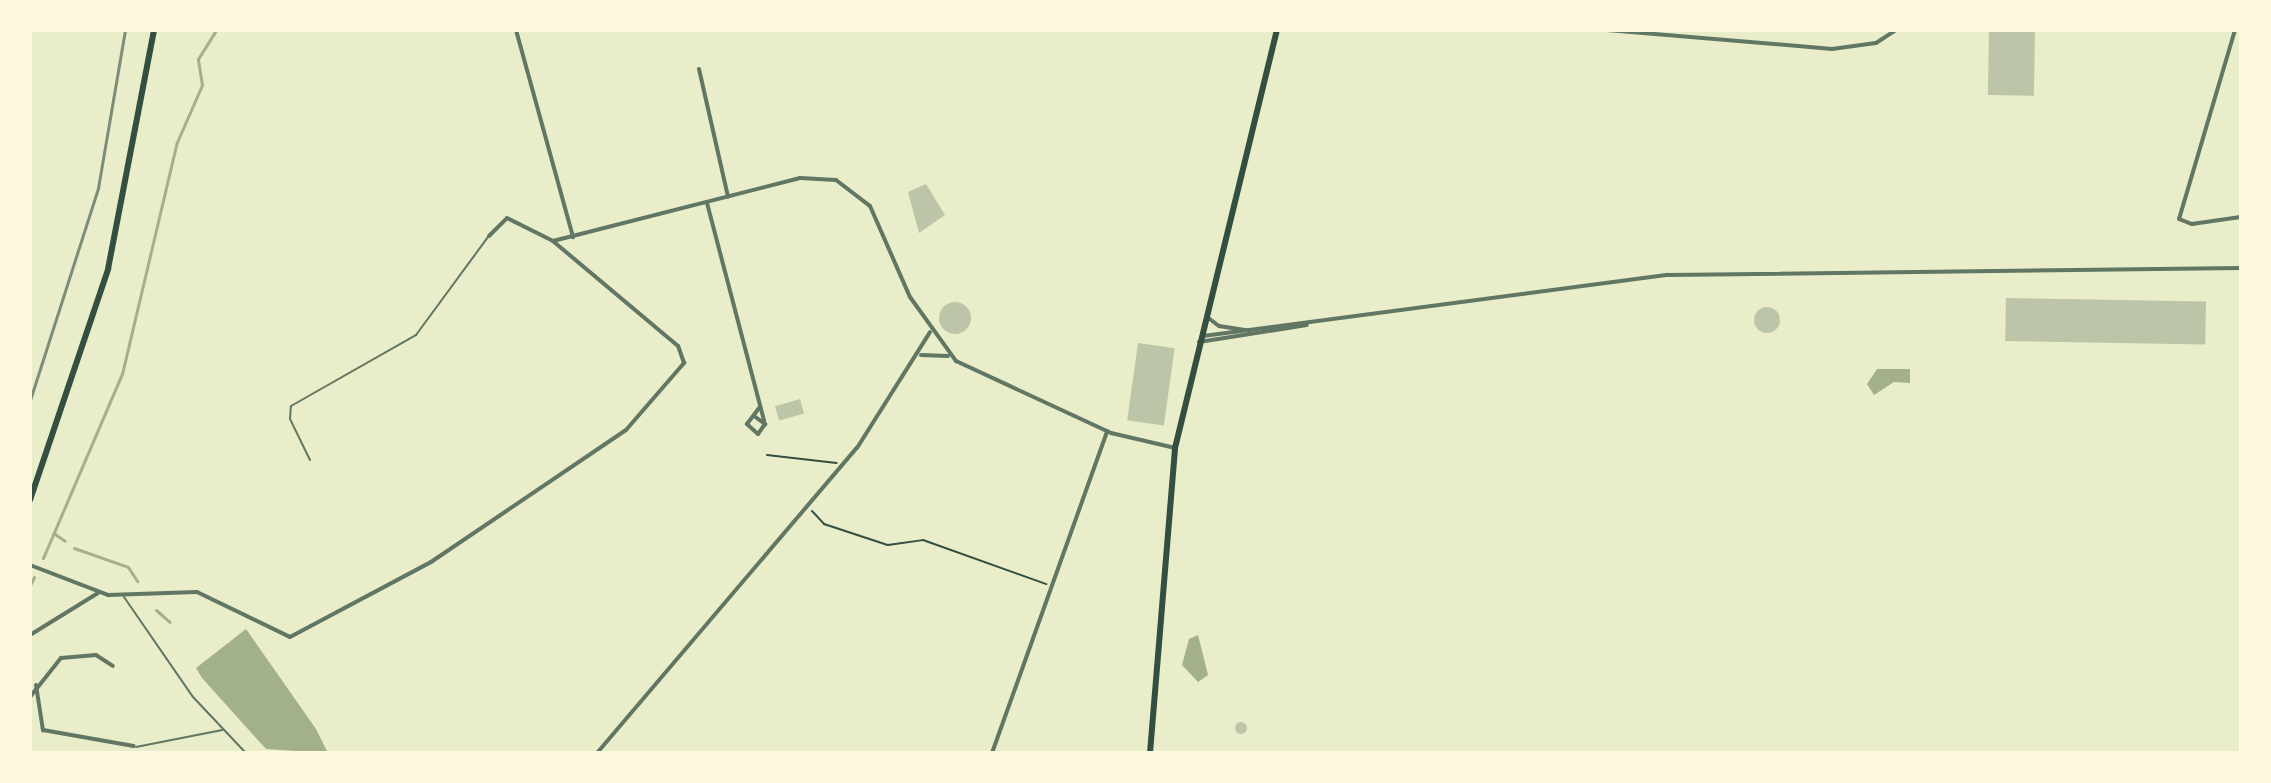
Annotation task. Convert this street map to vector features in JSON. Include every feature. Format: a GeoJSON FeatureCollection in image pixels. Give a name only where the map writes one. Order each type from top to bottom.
{"type":"FeatureCollection","features":[{"type":"Feature","properties":{"kind":"main road"},"geometry":{"type":"LineString","coordinates":[[30,500],[108,269],[154,30]]}},
{"type":"Feature","properties":{"kind":"main road"},"geometry":{"type":"LineString","coordinates":[[1150,753],[1175,448],[1277,30]]}},
{"type":"Feature","properties":{"kind":"street"},"geometry":{"type":"LineString","coordinates":[[516,30],[573,237]]}},
{"type":"Feature","properties":{"kind":"street"},"geometry":{"type":"LineString","coordinates":[[1607,30],[1832,49],[1870,45],[1896,30]]}},
{"type":"Feature","properties":{"kind":"street"},"geometry":{"type":"LineString","coordinates":[[2235,30],[2180,216],[2188,224],[2241,217]]}},
{"type":"Feature","properties":{"kind":"street"},"geometry":{"type":"LineString","coordinates":[[699,69],[728,197]]}},
{"type":"Feature","properties":{"kind":"street"},"geometry":{"type":"LineString","coordinates":[[553,241],[812,177],[855,189],[930,330],[952,357]]}},
{"type":"Feature","properties":{"kind":"street"},"geometry":{"type":"LineString","coordinates":[[707,202],[761,405],[763,431],[752,432],[747,424],[761,405]]}},
{"type":"Feature","properties":{"kind":"street"},"geometry":{"type":"LineString","coordinates":[[30,565],[98,593],[123,596],[197,592],[279,634],[296,635],[431,562],[626,430],[668,386],[684,355],[553,241],[507,218],[489,236]]}},
{"type":"Feature","properties":{"kind":"street"},"geometry":{"type":"LineString","coordinates":[[1200,340],[1509,290],[1695,273],[2241,268]]}},
{"type":"Feature","properties":{"kind":"street"},"geometry":{"type":"LineString","coordinates":[[1206,315],[1219,326],[1257,332]]}},
{"type":"Feature","properties":{"kind":"street"},"geometry":{"type":"LineString","coordinates":[[1200,340],[1220,345],[1321,321]]}},
{"type":"Feature","properties":{"kind":"street"},"geometry":{"type":"LineString","coordinates":[[597,753],[844,462],[919,356],[930,330]]}},
{"type":"Feature","properties":{"kind":"street"},"geometry":{"type":"LineString","coordinates":[[919,356],[952,357],[1107,431],[1175,448]]}},
{"type":"Feature","properties":{"kind":"street"},"geometry":{"type":"LineString","coordinates":[[754,416],[764,421]]}},
{"type":"Feature","properties":{"kind":"street"},"geometry":{"type":"LineString","coordinates":[[992,753],[1047,584],[1107,431]]}},
{"type":"Feature","properties":{"kind":"street"},"geometry":{"type":"LineString","coordinates":[[30,635],[98,593]]}},
{"type":"Feature","properties":{"kind":"street"},"geometry":{"type":"LineString","coordinates":[[30,697],[51,665],[71,655],[96,655],[113,666]]}},
{"type":"Feature","properties":{"kind":"street"},"geometry":{"type":"LineString","coordinates":[[36,685],[37,721],[43,730],[134,746]]}},
{"type":"Feature","properties":{"kind":"lane"},"geometry":{"type":"LineString","coordinates":[[310,460],[290,419],[291,406],[416,335],[489,236]]}},
{"type":"Feature","properties":{"kind":"lane"},"geometry":{"type":"LineString","coordinates":[[123,596],[142,632],[246,753]]}},
{"type":"Feature","properties":{"kind":"lane"},"geometry":{"type":"LineString","coordinates":[[134,746],[223,729]]}},
{"type":"Feature","properties":{"kind":"path"},"geometry":{"type":"LineString","coordinates":[[767,455],[844,462]]}},
{"type":"Feature","properties":{"kind":"path"},"geometry":{"type":"LineString","coordinates":[[808,502],[824,524],[888,545],[935,543],[1047,584]]}},
{"type":"Feature","properties":{"kind":"shaded area"},"geometry":{"type":"Polygon","coordinates":[[[1877,369],[1910,369],[1910,383],[1894,382],[1874,395],[1867,384],[1877,369]]]}},
{"type":"Feature","properties":{"kind":"shaded area"},"geometry":{"type":"Polygon","coordinates":[[[246,629],[316,729],[328,753],[266,749],[202,678],[196,668],[246,629]]]}},
{"type":"Feature","properties":{"kind":"shaded area"},"geometry":{"type":"Polygon","coordinates":[[[1198,635],[1208,675],[1198,682],[1182,665],[1189,639],[1198,635]]]}},
{"type":"Feature","properties":{"kind":"building"},"geometry":{"type":"Polygon","coordinates":[[[1989,30],[2035,31],[2034,96],[1988,95],[1989,30]]]}},
{"type":"Feature","properties":{"kind":"building"},"geometry":{"type":"Polygon","coordinates":[[[926,184],[945,215],[919,233],[908,192],[926,184]]]}},
{"type":"Feature","properties":{"kind":"building"},"geometry":{"type":"Polygon","coordinates":[[[2006,298],[2206,301],[2205,344],[2005,341],[2006,298]]]}},
{"type":"Feature","properties":{"kind":"building"},"geometry":{"type":"Polygon","coordinates":[[[955,302],[966,307],[971,318],[966,329],[955,334],[944,329],[939,318],[944,307],[955,302]]]}},
{"type":"Feature","properties":{"kind":"building"},"geometry":{"type":"Polygon","coordinates":[[[1767,307],[1776,311],[1780,320],[1776,329],[1767,333],[1758,329],[1754,320],[1758,311],[1767,307]]]}},
{"type":"Feature","properties":{"kind":"building"},"geometry":{"type":"Polygon","coordinates":[[[1138,343],[1175,348],[1164,425],[1127,420],[1138,343]]]}},
{"type":"Feature","properties":{"kind":"building"},"geometry":{"type":"Polygon","coordinates":[[[800,399],[804,413],[779,421],[775,406],[800,399]]]}},
{"type":"Feature","properties":{"kind":"building"},"geometry":{"type":"Polygon","coordinates":[[[1241,722],[1247,728],[1241,734],[1235,728],[1241,722]]]}},
{"type":"Feature","properties":{"kind":"waterway"},"geometry":{"type":"LineString","coordinates":[[43,558],[122,374],[177,142],[202,85],[198,59],[216,30]]}},
{"type":"Feature","properties":{"kind":"waterway"},"geometry":{"type":"LineString","coordinates":[[55,534],[65,541]]}},
{"type":"Feature","properties":{"kind":"waterway"},"geometry":{"type":"LineString","coordinates":[[74,548],[128,567],[137,581]]}},
{"type":"Feature","properties":{"kind":"waterway"},"geometry":{"type":"LineString","coordinates":[[30,585],[34,577]]}},
{"type":"Feature","properties":{"kind":"waterway"},"geometry":{"type":"LineString","coordinates":[[156,610],[170,622]]}},
{"type":"Feature","properties":{"kind":"railway"},"geometry":{"type":"LineString","coordinates":[[30,400],[98,188],[125,30]]}}]}
